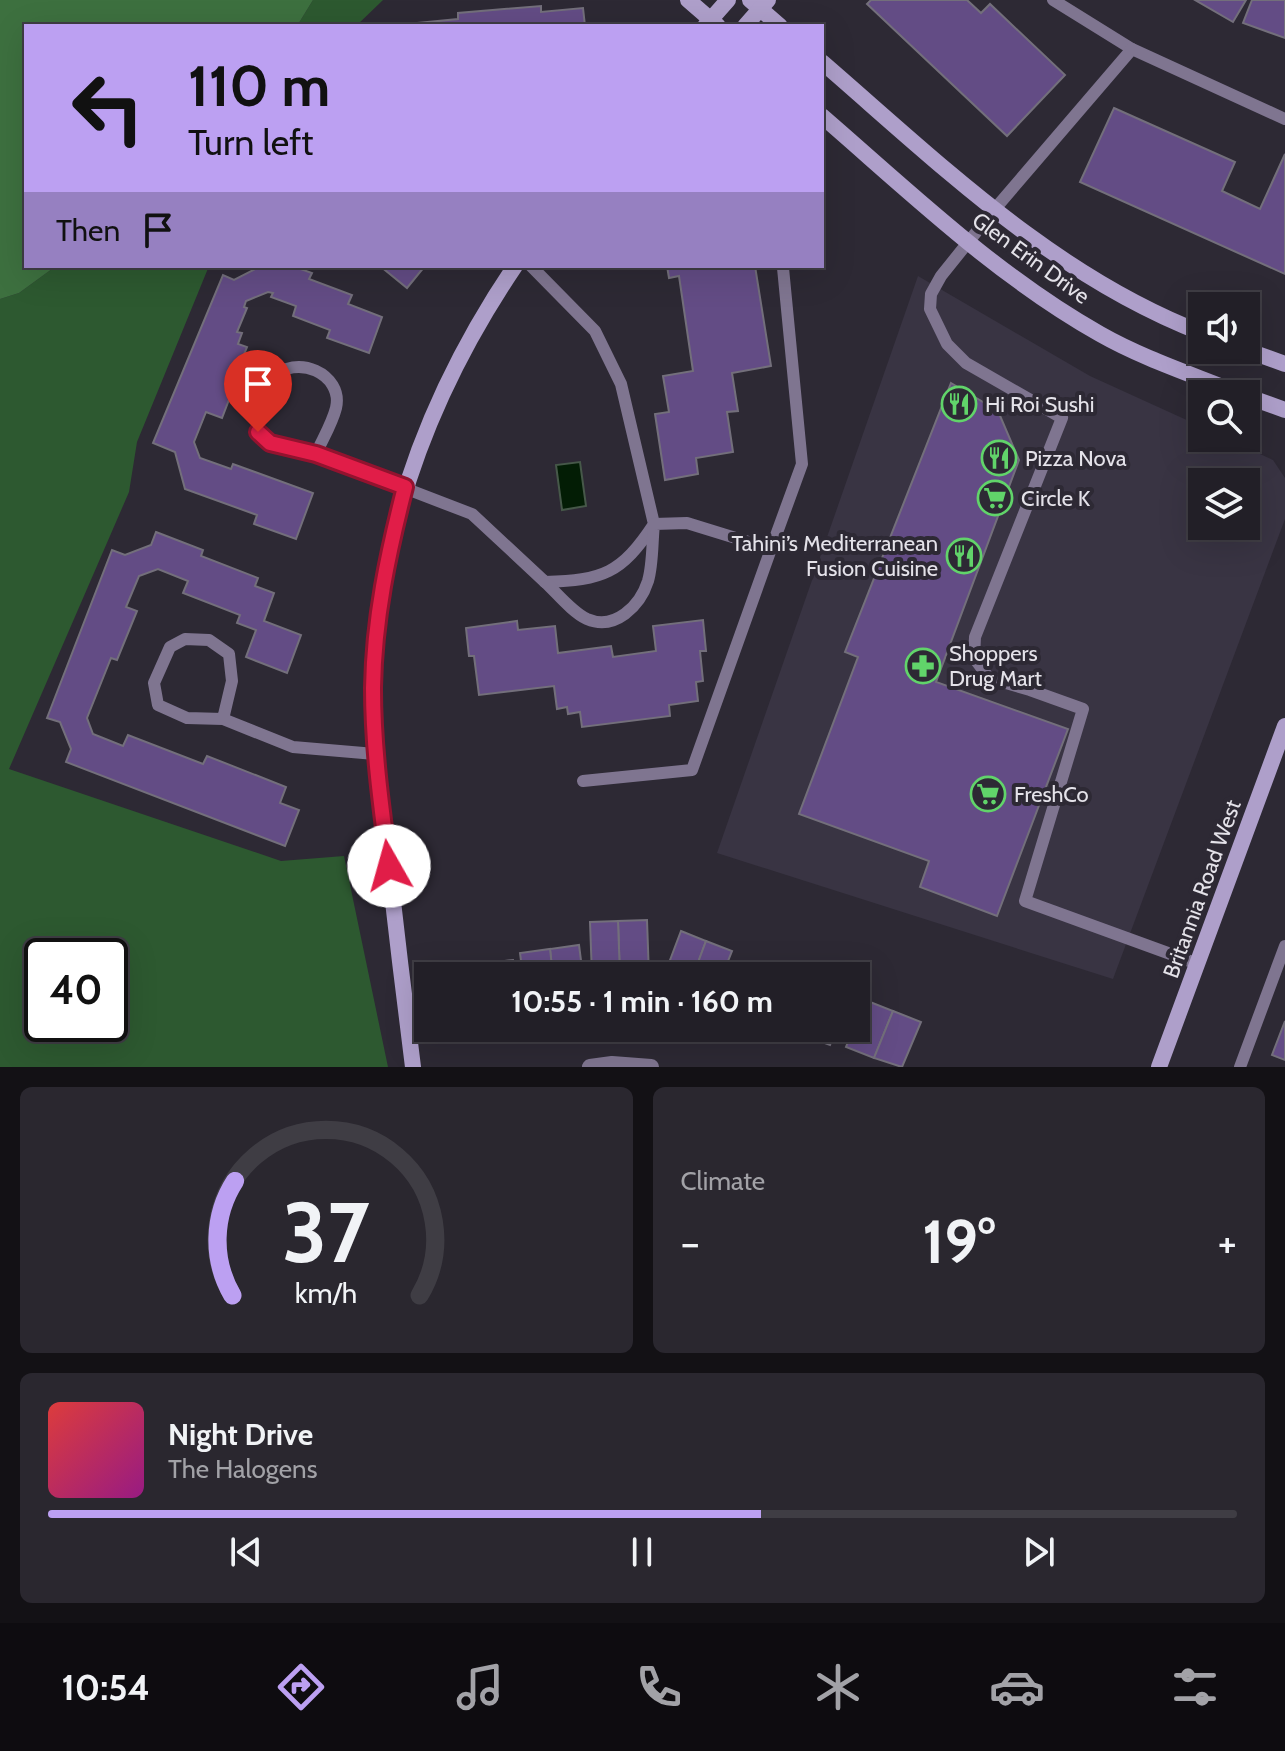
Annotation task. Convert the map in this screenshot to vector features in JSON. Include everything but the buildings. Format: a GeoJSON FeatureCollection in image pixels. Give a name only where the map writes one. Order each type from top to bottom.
{"type":"FeatureCollection","features":[{"type":"Feature","properties":{"kind":"street"},"geometry":{"type":"LineString","coordinates":[[688,0],[711,24],[728,0]]}},
{"type":"Feature","properties":{"kind":"street"},"geometry":{"type":"LineString","coordinates":[[746,24],[759,3],[778,24]]}},
{"type":"Feature","properties":{"kind":"street","name":"Glen Erin Drive"},"geometry":{"type":"LineString","coordinates":[[824,64],[994,210],[1043,247],[1122,296],[1188,327]]}},
{"type":"Feature","properties":{"kind":"street","name":"Glen Erin Drive"},"geometry":{"type":"LineString","coordinates":[[824,118],[1017,281],[1103,335],[1207,380]]}},
{"type":"Feature","properties":{"kind":"street"},"geometry":{"type":"LineString","coordinates":[[413,1067],[375,754],[373,687],[378,620],[388,553],[405,487],[427,426],[485,310],[514,268]]}},
{"type":"Feature","properties":{"kind":"street"},"geometry":{"type":"LineString","coordinates":[[1260,355],[1285,364]]}},
{"type":"Feature","properties":{"kind":"street"},"geometry":{"type":"LineString","coordinates":[[1260,401],[1285,410]]}},
{"type":"Feature","properties":{"kind":"street","name":"Britannia Road West"},"geometry":{"type":"LineString","coordinates":[[1159,1067],[1285,726]]}},
{"type":"Feature","properties":{"kind":"street"},"geometry":{"type":"LineString","coordinates":[[590,1067],[612,1064],[651,1067]]}},
{"type":"Feature","properties":{"kind":"lane"},"geometry":{"type":"LineString","coordinates":[[1053,0],[1132,49],[1285,119]]}},
{"type":"Feature","properties":{"kind":"lane"},"geometry":{"type":"LineString","coordinates":[[1132,49],[941,276],[931,294],[930,309],[947,344],[966,363],[1062,418],[975,637],[974,658],[989,678],[1083,709],[1025,901],[1198,964]]}},
{"type":"Feature","properties":{"kind":"lane"},"geometry":{"type":"LineString","coordinates":[[316,454],[336,408],[336,390],[326,377],[301,366],[286,370],[272,379],[256,417],[258,432],[270,443],[316,454],[472,514],[585,618],[605,624],[621,617],[638,601],[648,579],[654,524],[621,384],[595,331],[533,268]]}},
{"type":"Feature","properties":{"kind":"lane"},"geometry":{"type":"LineString","coordinates":[[583,781],[692,770],[802,464],[783,268]]}},
{"type":"Feature","properties":{"kind":"lane"},"geometry":{"type":"LineString","coordinates":[[654,524],[687,523],[771,549]]}},
{"type":"Feature","properties":{"kind":"lane"},"geometry":{"type":"LineString","coordinates":[[545,582],[578,580],[609,573],[636,551],[654,524]]}},
{"type":"Feature","properties":{"kind":"lane"},"geometry":{"type":"LineString","coordinates":[[223,719],[232,681],[229,654],[209,640],[185,639],[170,647],[154,683],[158,705],[187,718],[223,719],[293,747],[375,754]]}},
{"type":"Feature","properties":{"kind":"lane"},"geometry":{"type":"LineString","coordinates":[[1240,1067],[1285,946]]}},
{"type":"Feature","properties":{"kind":"shaded area"},"geometry":{"type":"Polygon","coordinates":[[[918,276],[1090,376],[1188,421],[1188,452],[1256,452],[1273,460],[1285,478],[1285,519],[1113,979],[717,853],[918,276]]]}},
{"type":"Feature","properties":{"kind":"shaded area"},"geometry":{"type":"Polygon","coordinates":[[[580,462],[586,506],[562,510],[556,465],[580,462]]]}},
{"type":"Feature","properties":{"kind":"green space"},"geometry":{"type":"Polygon","coordinates":[[[0,0],[313,0],[298,24],[24,24],[24,268],[53,268],[19,293],[0,299],[0,0]]]}},
{"type":"Feature","properties":{"kind":"green space"},"geometry":{"type":"Polygon","coordinates":[[[313,0],[383,0],[358,24],[298,24],[313,0]]]}},
{"type":"Feature","properties":{"kind":"green space"},"geometry":{"type":"Polygon","coordinates":[[[53,268],[208,268],[137,442],[129,492],[9,769],[281,861],[344,856],[388,1067],[0,1067],[0,299],[19,293],[53,268]]]}},
{"type":"Feature","properties":{"kind":"place","name":"Hi Roi Sushi"},"geometry":{"type":"Point","coordinates":[959,404]}},
{"type":"Feature","properties":{"kind":"place","name":"Pizza Nova"},"geometry":{"type":"Point","coordinates":[999,458]}},
{"type":"Feature","properties":{"kind":"place","name":"Circle K"},"geometry":{"type":"Point","coordinates":[995,498]}},
{"type":"Feature","properties":{"kind":"place","name":"Tahini’s Mediterranean Fusion Cuisine"},"geometry":{"type":"Point","coordinates":[964,556]}},
{"type":"Feature","properties":{"kind":"place","name":"Shoppers Drug Mart"},"geometry":{"type":"Point","coordinates":[923,666]}},
{"type":"Feature","properties":{"kind":"place","name":"FreshCo"},"geometry":{"type":"Point","coordinates":[988,794]}},
{"type":"Feature","properties":{"kind":"route"},"geometry":{"type":"LineString","coordinates":[[258,432],[270,443],[316,454],[405,487],[388,553],[378,620],[373,687],[375,754],[389,866]]}}]}
